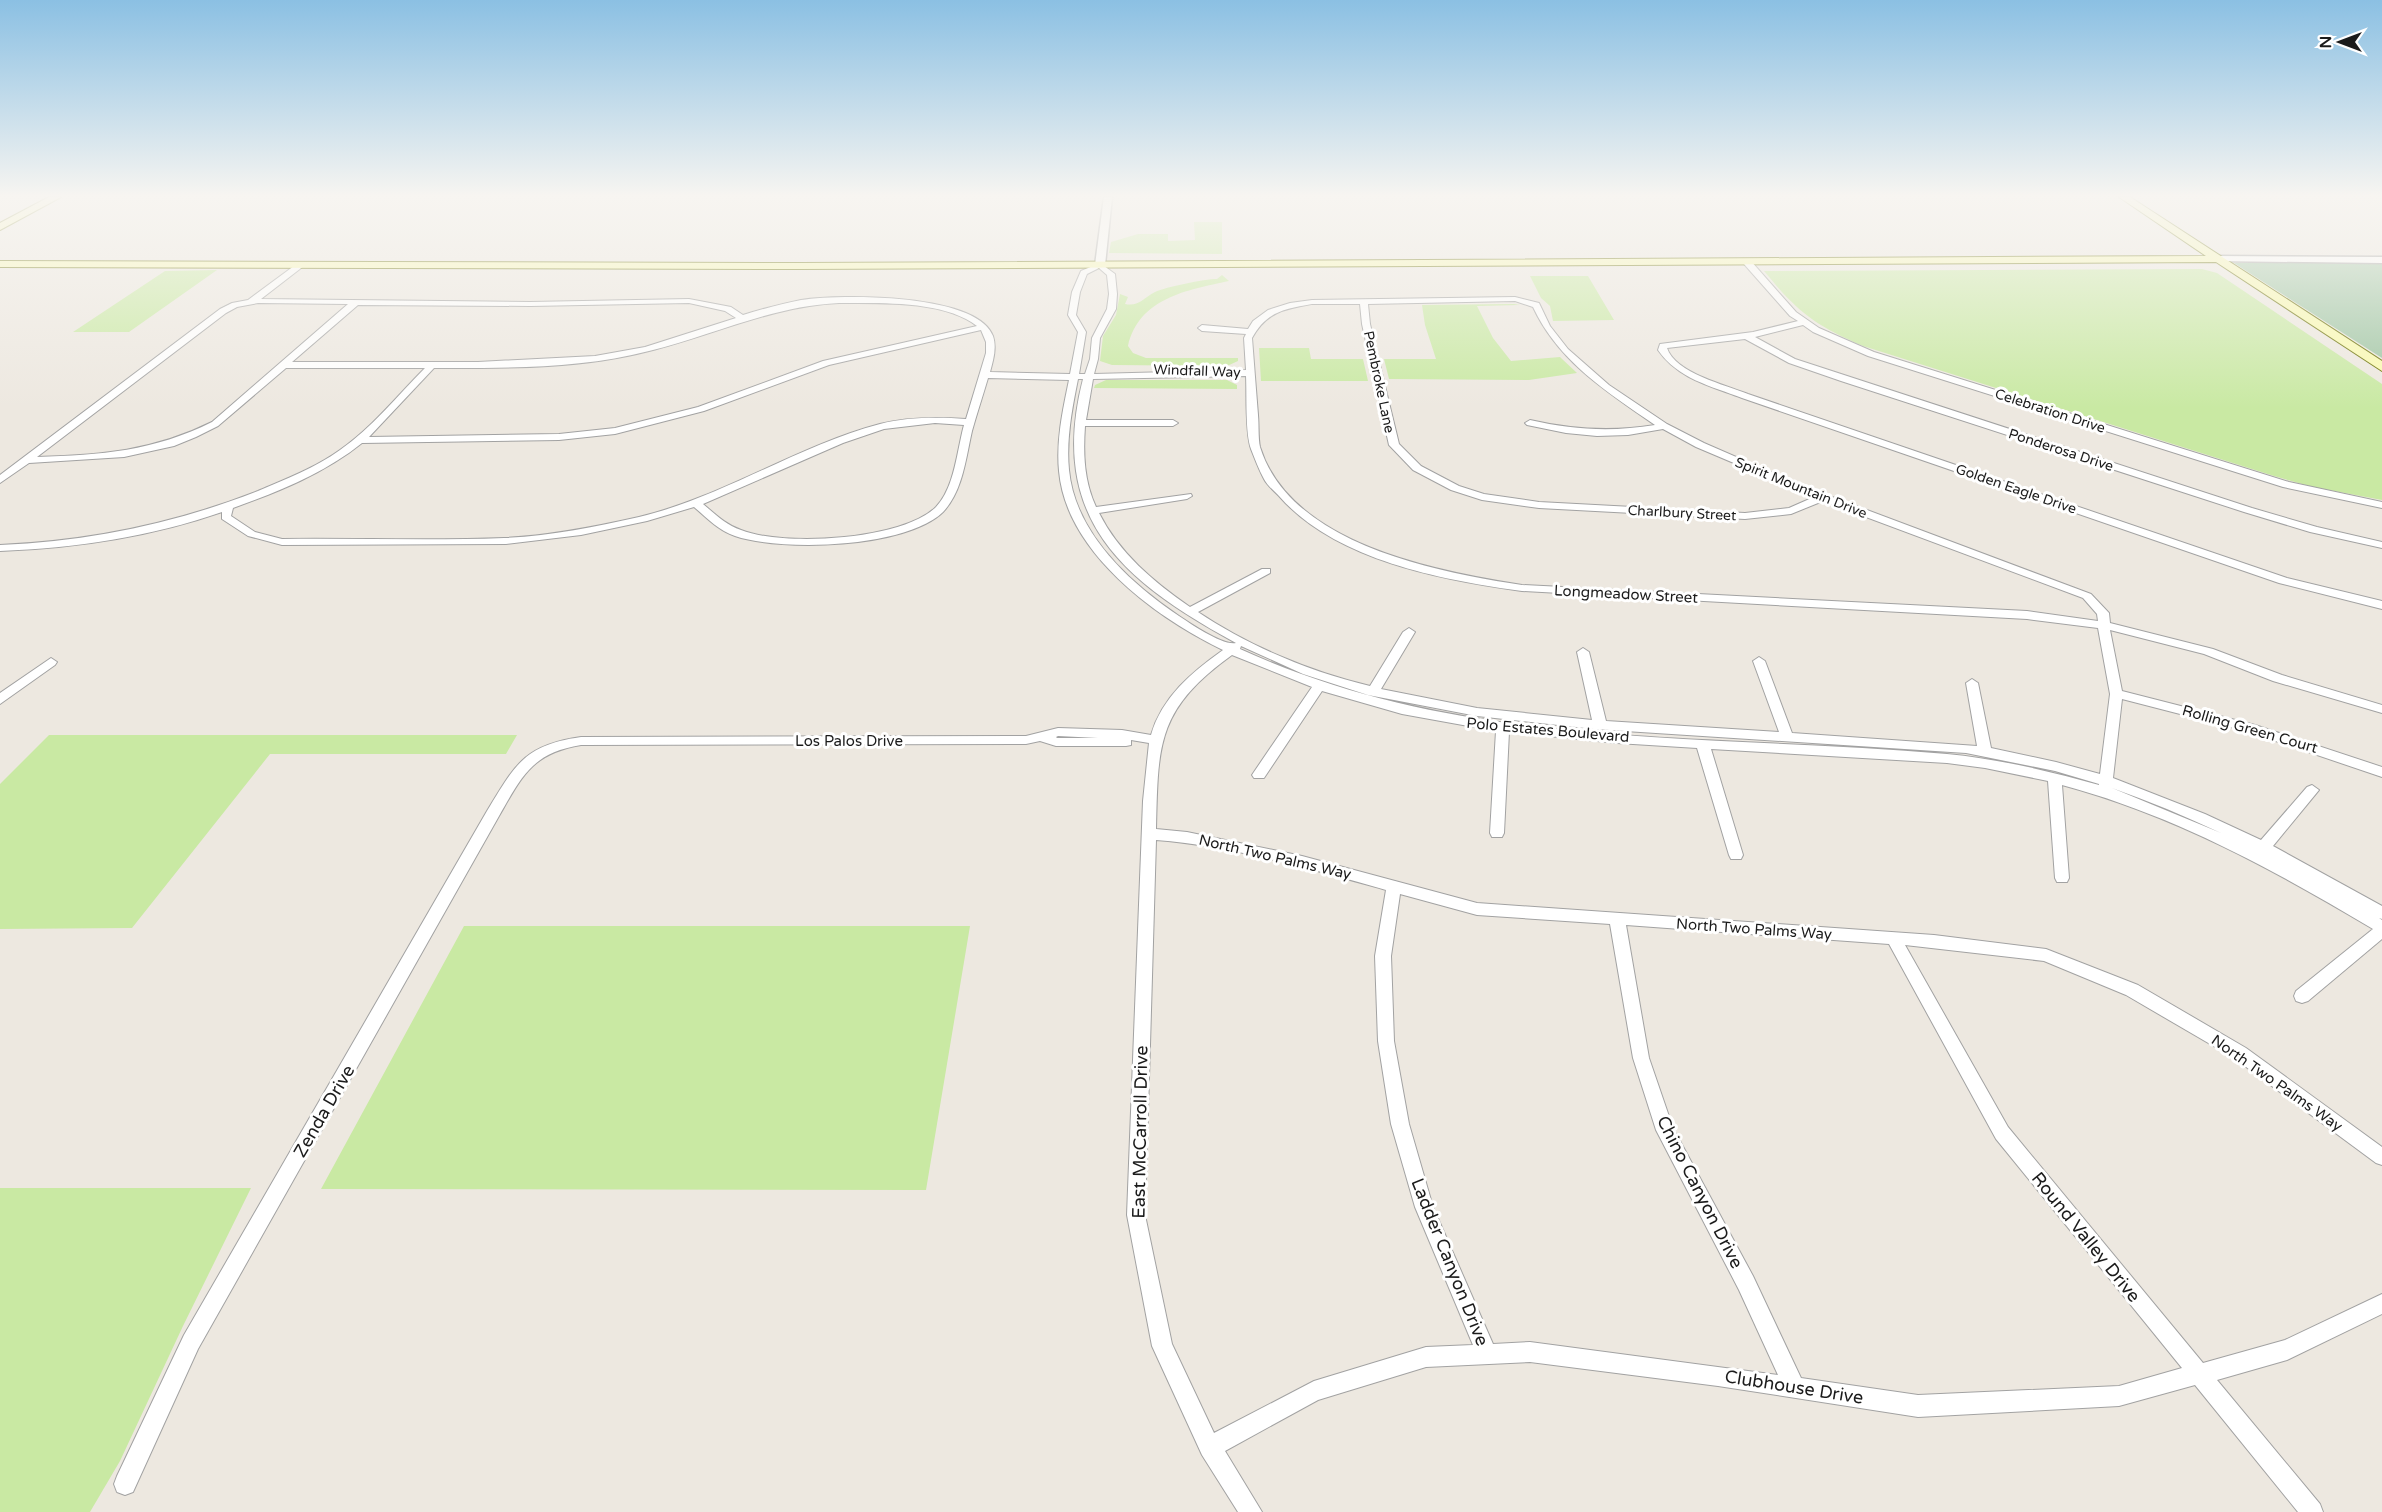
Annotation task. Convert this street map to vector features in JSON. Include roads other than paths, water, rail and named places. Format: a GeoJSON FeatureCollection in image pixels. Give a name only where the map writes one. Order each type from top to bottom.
{"type":"FeatureCollection","features":[{"type":"Feature","properties":{"kind":"main road"},"geometry":{"type":"LineString","coordinates":[[2230,268],[2382,367]]}},
{"type":"Feature","properties":{"kind":"street"},"geometry":{"type":"LineString","coordinates":[[252,301],[298,268]]}},
{"type":"Feature","properties":{"kind":"street","name":"Polo Estates Boulevard"},"geometry":{"type":"LineString","coordinates":[[1096,268],[1084,273],[1076,292],[1072,315],[1082,332],[1062,464],[1068,494],[1082,527],[1107,561],[1169,615],[1319,686],[1402,710],[1503,728],[1702,743],[1942,757],[2105,786],[2233,843],[2298,877],[2382,928]]}},
{"type":"Feature","properties":{"kind":"street","name":"Polo Estates Boulevard"},"geometry":{"type":"LineString","coordinates":[[1102,268],[1111,273],[1113,292],[1109,315],[1097,334],[1078,450],[1080,477],[1092,512],[1109,540],[1124,557],[1161,591],[1236,646],[1373,692],[1488,716],[1938,746],[1985,752],[2176,806],[2267,842],[2382,913]]}},
{"type":"Feature","properties":{"kind":"street","name":"Celebration Drive"},"geometry":{"type":"LineString","coordinates":[[1752,268],[1778,300],[1804,322],[1852,347],[2287,485],[2382,505]]}},
{"type":"Feature","properties":{"kind":"street"},"geometry":{"type":"LineString","coordinates":[[1202,328],[1250,332],[1257,321],[1264,316],[1291,306],[1331,300],[1364,301]]}},
{"type":"Feature","properties":{"kind":"street"},"geometry":{"type":"LineString","coordinates":[[0,480],[223,311],[252,301],[530,304],[689,301],[728,309],[743,319]]}},
{"type":"Feature","properties":{"kind":"street","name":"Spirit Mountain Drive"},"geometry":{"type":"LineString","coordinates":[[1364,301],[1527,301],[1536,305],[1546,326],[1577,364],[1625,401],[1664,426],[1725,457],[1822,497],[2045,582],[2075,591],[2097,604],[2103,613],[2104,625]]}},
{"type":"Feature","properties":{"kind":"street","name":"Pembroke Lane"},"geometry":{"type":"LineString","coordinates":[[1364,301],[1366,324],[1389,432],[1402,456],[1417,468],[1455,488],[1482,497],[1539,506]]}},
{"type":"Feature","properties":{"kind":"street"},"geometry":{"type":"LineString","coordinates":[[28,460],[112,457],[169,445],[194,436],[215,424],[356,302]]}},
{"type":"Feature","properties":{"kind":"street"},"geometry":{"type":"LineString","coordinates":[[282,365],[432,365],[566,361],[617,356],[657,347],[743,319],[803,303],[879,302],[941,308],[963,313],[976,320],[990,336],[992,347],[946,501],[927,520],[906,530],[866,538],[833,541],[757,539],[727,528],[696,502]]}},
{"type":"Feature","properties":{"kind":"street"},"geometry":{"type":"LineString","coordinates":[[1747,336],[1804,322]]}},
{"type":"Feature","properties":{"kind":"street"},"geometry":{"type":"LineString","coordinates":[[359,440],[559,437],[615,431],[701,408],[826,363],[982,327]]}},
{"type":"Feature","properties":{"kind":"street","name":"Longmeadow Street"},"geometry":{"type":"LineString","coordinates":[[1250,332],[1255,446],[1258,462],[1269,480],[1300,512],[1347,541],[1432,572],[1492,585],[1532,589],[2027,615],[2104,625],[2137,632],[2235,661]]}},
{"type":"Feature","properties":{"kind":"street","name":"Golden Eagle Drive"},"geometry":{"type":"LineString","coordinates":[[1747,336],[1677,343],[1663,346],[1662,350],[1666,358],[1687,373],[1745,396],[2283,581],[2382,605]]}},
{"type":"Feature","properties":{"kind":"street","name":"Ponderosa Drive"},"geometry":{"type":"LineString","coordinates":[[1747,336],[1792,361],[1844,379],[2248,510],[2314,530],[2382,545]]}},
{"type":"Feature","properties":{"kind":"street"},"geometry":{"type":"LineString","coordinates":[[0,548],[38,547],[94,541],[164,527],[228,507],[324,465],[359,440],[432,365]]}},
{"type":"Feature","properties":{"kind":"street","name":"Windfall Way"},"geometry":{"type":"LineString","coordinates":[[985,372],[1064,377],[1076,372],[1250,373]]}},
{"type":"Feature","properties":{"kind":"street"},"geometry":{"type":"LineString","coordinates":[[228,507],[226,517],[239,529],[255,536],[282,542],[506,541],[581,532],[643,519],[696,502],[874,428],[916,421],[970,422]]}},
{"type":"Feature","properties":{"kind":"street"},"geometry":{"type":"LineString","coordinates":[[1082,423],[1173,423]]}},
{"type":"Feature","properties":{"kind":"street"},"geometry":{"type":"LineString","coordinates":[[1530,423],[1582,434],[1603,435],[1664,426]]}},
{"type":"Feature","properties":{"kind":"street"},"geometry":{"type":"LineString","coordinates":[[1092,512],[1187,496]]}},
{"type":"Feature","properties":{"kind":"street","name":"Charlbury Street"},"geometry":{"type":"LineString","coordinates":[[1539,506],[1745,516],[1791,511],[1822,497]]}},
{"type":"Feature","properties":{"kind":"street"},"geometry":{"type":"LineString","coordinates":[[1189,612],[1266,571]]}},
{"type":"Feature","properties":{"kind":"street"},"geometry":{"type":"LineString","coordinates":[[2104,625],[2105,642],[2116,694],[2105,786]]}},
{"type":"Feature","properties":{"kind":"street"},"geometry":{"type":"LineString","coordinates":[[1373,692],[1408,632]]}},
{"type":"Feature","properties":{"kind":"street"},"geometry":{"type":"LineString","coordinates":[[1149,834],[1150,762],[1155,741],[1169,707],[1180,690],[1194,677],[1236,646]]}},
{"type":"Feature","properties":{"kind":"street"},"geometry":{"type":"LineString","coordinates":[[1583,652],[1600,725]]}},
{"type":"Feature","properties":{"kind":"street"},"geometry":{"type":"LineString","coordinates":[[1759,661],[1787,736]]}},
{"type":"Feature","properties":{"kind":"street"},"geometry":{"type":"LineString","coordinates":[[2235,661],[2263,665],[2382,700]]}},
{"type":"Feature","properties":{"kind":"street"},"geometry":{"type":"LineString","coordinates":[[2235,661],[2262,673],[2382,709]]}},
{"type":"Feature","properties":{"kind":"street"},"geometry":{"type":"LineString","coordinates":[[0,700],[13,688],[51,662]]}},
{"type":"Feature","properties":{"kind":"street"},"geometry":{"type":"LineString","coordinates":[[1972,682],[1985,752]]}},
{"type":"Feature","properties":{"kind":"street"},"geometry":{"type":"LineString","coordinates":[[1259,775],[1319,686]]}},
{"type":"Feature","properties":{"kind":"street","name":"Rolling Green Court"},"geometry":{"type":"LineString","coordinates":[[2116,694],[2189,711],[2338,755],[2382,772]]}},
{"type":"Feature","properties":{"kind":"street"},"geometry":{"type":"LineString","coordinates":[[1497,833],[1503,728]]}},
{"type":"Feature","properties":{"kind":"street","name":"Los Palos Drive"},"geometry":{"type":"LineString","coordinates":[[542,750],[562,743],[581,741],[1026,741],[1043,737],[1056,742],[1155,741]]}},
{"type":"Feature","properties":{"kind":"street"},"geometry":{"type":"LineString","coordinates":[[1702,743],[1736,855]]}},
{"type":"Feature","properties":{"kind":"street","name":"Zenda Drive"},"geometry":{"type":"LineString","coordinates":[[125,1484],[191,1342],[492,815],[528,760],[542,750]]}},
{"type":"Feature","properties":{"kind":"street"},"geometry":{"type":"LineString","coordinates":[[2055,777],[2062,878]]}},
{"type":"Feature","properties":{"kind":"street"},"geometry":{"type":"LineString","coordinates":[[2267,842],[2312,790]]}},
{"type":"Feature","properties":{"kind":"street","name":"North Two Palms Way"},"geometry":{"type":"LineString","coordinates":[[1149,834],[1187,837],[1302,861],[1477,909],[1894,939],[2046,955],[2132,990],[2240,1053],[2382,1157]]}},
{"type":"Feature","properties":{"kind":"street","name":"East McCarroll Drive"},"geometry":{"type":"LineString","coordinates":[[1149,834],[1136,1215],[1162,1346],[1210,1447],[1251,1512]]}},
{"type":"Feature","properties":{"kind":"street","name":"Ladder Canyon Drive"},"geometry":{"type":"LineString","coordinates":[[1394,886],[1383,956],[1386,1041],[1400,1124],[1424,1207],[1487,1354]]}},
{"type":"Feature","properties":{"kind":"street","name":"Chino Canyon Drive"},"geometry":{"type":"LineString","coordinates":[[1617,919],[1641,1058],[1665,1130],[1746,1283],[1794,1387]]}},
{"type":"Feature","properties":{"kind":"street"},"geometry":{"type":"LineString","coordinates":[[2302,996],[2382,928]]}},
{"type":"Feature","properties":{"kind":"street","name":"Round Valley Drive"},"geometry":{"type":"LineString","coordinates":[[1894,939],[2002,1133],[2312,1512]]}},
{"type":"Feature","properties":{"kind":"street","name":"Clubhouse Drive"},"geometry":{"type":"LineString","coordinates":[[1210,1447],[1314,1391],[1426,1357],[1530,1352],[1918,1406],[2119,1396],[2288,1350],[2382,1304]]}}]}
